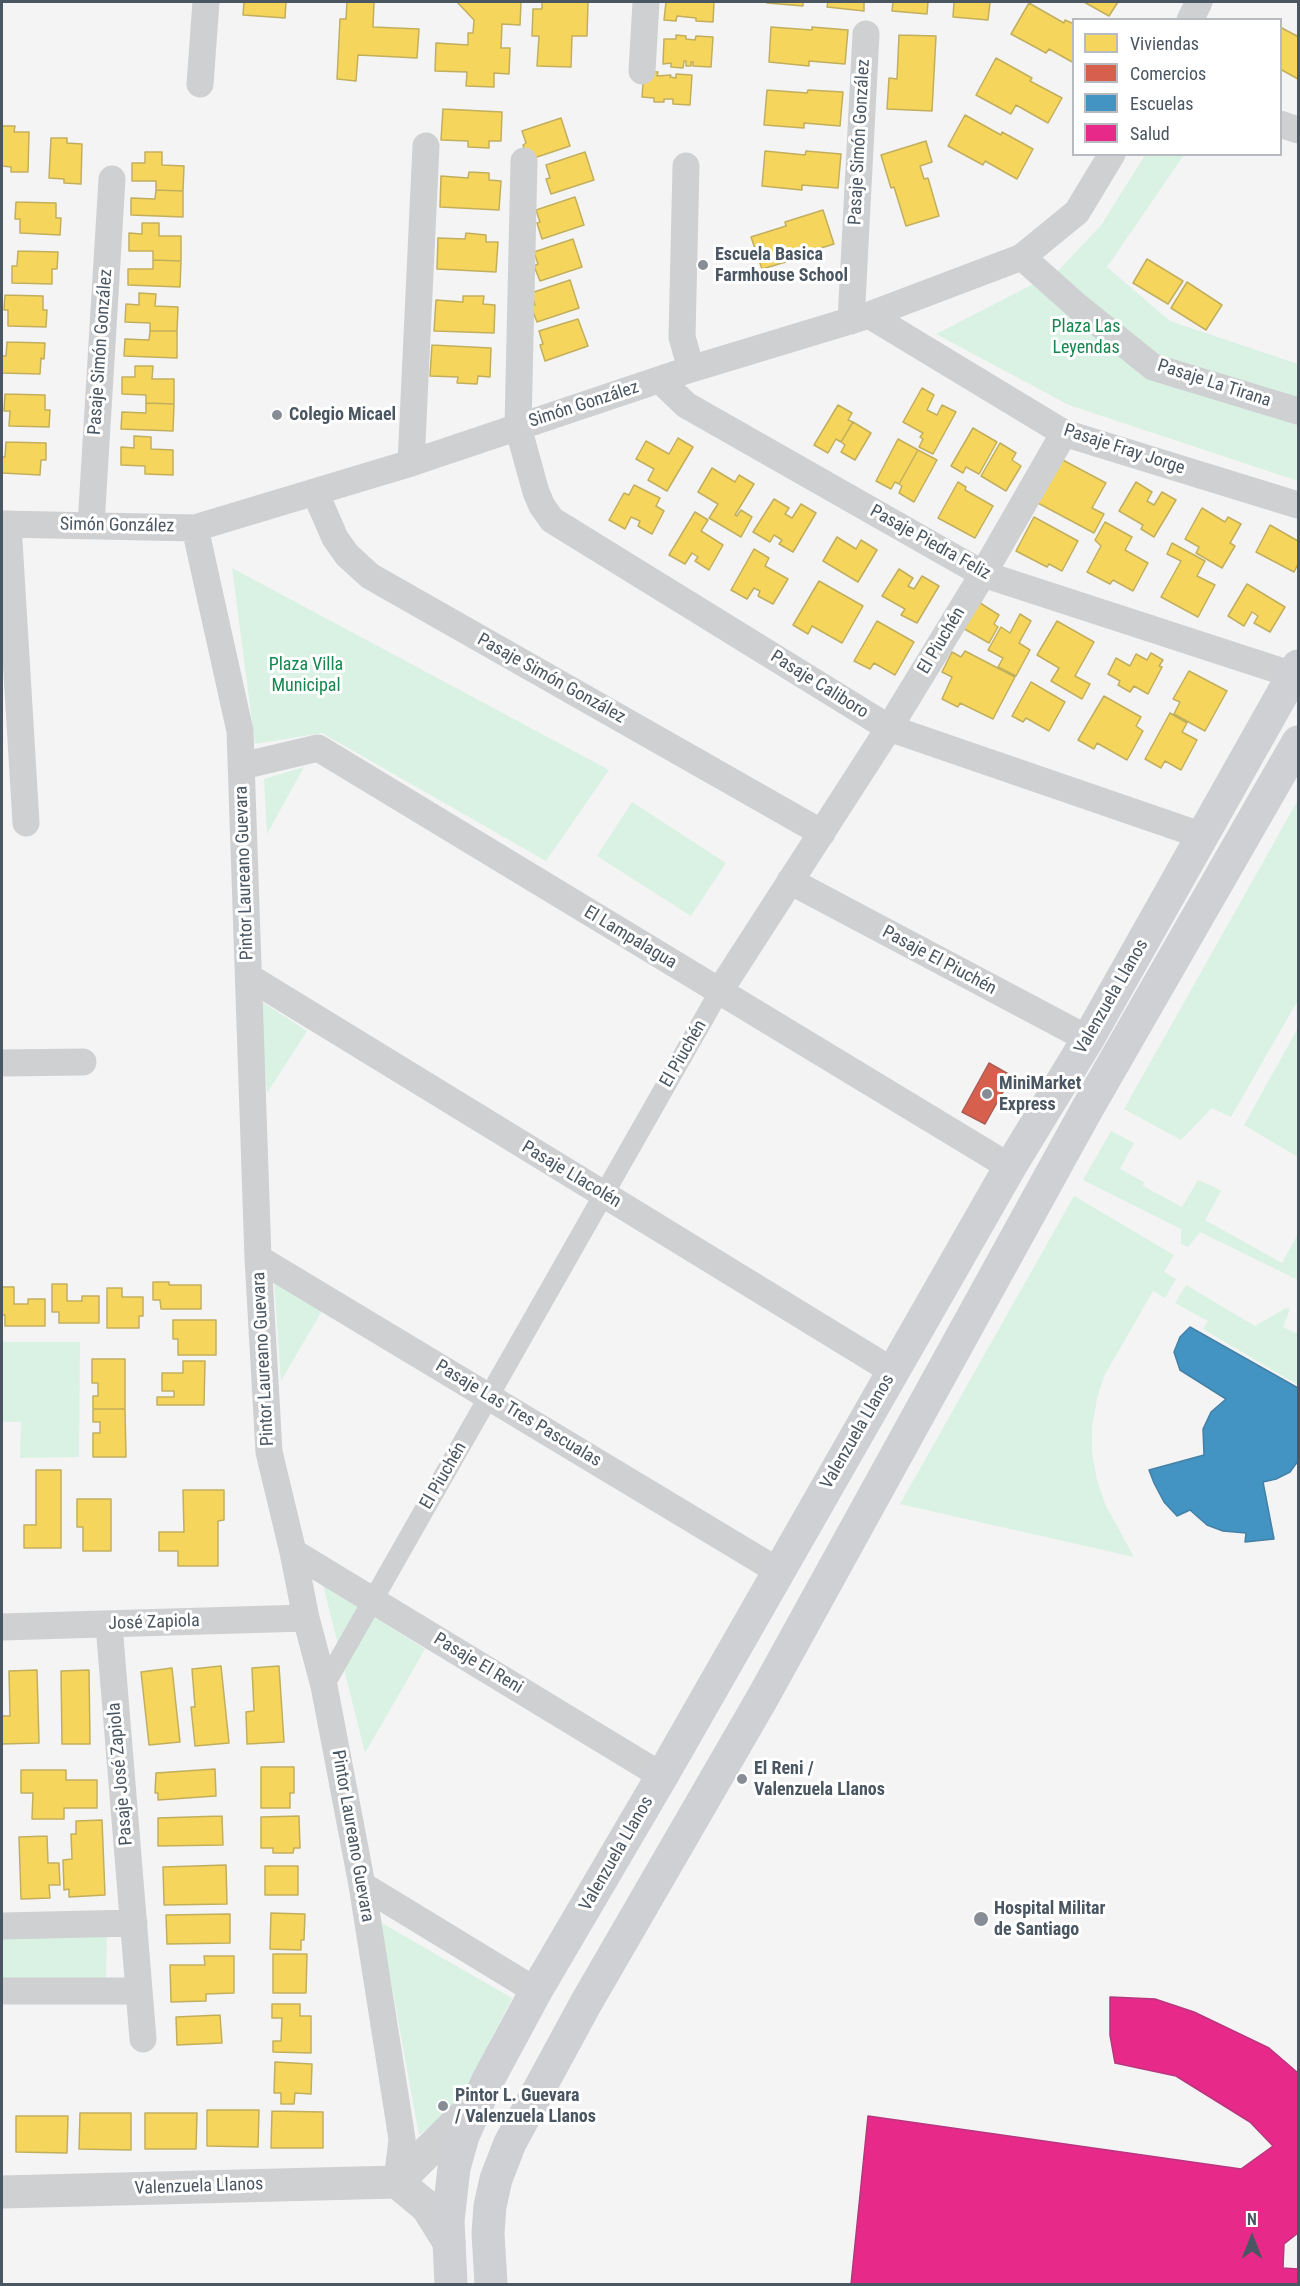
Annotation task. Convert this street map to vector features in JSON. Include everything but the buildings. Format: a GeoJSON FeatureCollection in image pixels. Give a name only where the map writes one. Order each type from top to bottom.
{"type":"FeatureCollection","features":[{"type":"Feature","properties":{"kind":"main road","name":"Valenzuela Llanos"},"geometry":{"type":"LineString","coordinates":[[475,2105],[536,1991],[662,1776],[1010,1167],[1088,1039],[1296,671]]}},
{"type":"Feature","properties":{"kind":"main road","name":"Valenzuela Llanos"},"geometry":{"type":"LineString","coordinates":[[491,2284],[488,2233],[490,2206],[496,2179],[510,2144],[586,2002],[763,1697],[1086,1111],[1299,742]]}},
{"type":"Feature","properties":{"kind":"main road"},"geometry":{"type":"LineString","coordinates":[[451,2284],[449,2201],[454,2168],[475,2105]]}},
{"type":"Feature","properties":{"kind":"street"},"geometry":{"type":"LineString","coordinates":[[200,84],[206,2]]}},
{"type":"Feature","properties":{"kind":"street"},"geometry":{"type":"LineString","coordinates":[[642,71],[646,2]]}},
{"type":"Feature","properties":{"kind":"street"},"geometry":{"type":"LineString","coordinates":[[1191,18],[1199,2]]}},
{"type":"Feature","properties":{"kind":"street","name":"Pasaje Simón González"},"geometry":{"type":"LineString","coordinates":[[860,318],[866,34]]}},
{"type":"Feature","properties":{"kind":"street"},"geometry":{"type":"LineString","coordinates":[[1282,124],[1299,130]]}},
{"type":"Feature","properties":{"kind":"street"},"geometry":{"type":"LineString","coordinates":[[411,463],[426,146]]}},
{"type":"Feature","properties":{"kind":"street","name":"Simón González"},"geometry":{"type":"LineString","coordinates":[[5,524],[195,528],[411,463],[691,369],[860,318],[1022,257],[1077,212],[1111,156]]}},
{"type":"Feature","properties":{"kind":"street"},"geometry":{"type":"LineString","coordinates":[[518,427],[524,161]]}},
{"type":"Feature","properties":{"kind":"street"},"geometry":{"type":"LineString","coordinates":[[686,166],[682,337],[691,369]]}},
{"type":"Feature","properties":{"kind":"street","name":"Pasaje Simón González"},"geometry":{"type":"LineString","coordinates":[[91,525],[112,179]]}},
{"type":"Feature","properties":{"kind":"street","name":"Pasaje La Tirana"},"geometry":{"type":"LineString","coordinates":[[1022,257],[1077,306],[1153,367],[1299,411]]}},
{"type":"Feature","properties":{"kind":"street","name":"Pasaje Fray Jorge"},"geometry":{"type":"LineString","coordinates":[[860,318],[1064,433],[1299,505]]}},
{"type":"Feature","properties":{"kind":"street","name":"Pasaje Piedra Feliz"},"geometry":{"type":"LineString","coordinates":[[660,380],[686,405],[982,574],[1296,671]]}},
{"type":"Feature","properties":{"kind":"street","name":"Pasaje Caliboro"},"geometry":{"type":"LineString","coordinates":[[518,427],[536,492],[542,506],[552,519],[888,728],[1203,836]]}},
{"type":"Feature","properties":{"kind":"street","name":"El Piuchén"},"geometry":{"type":"LineString","coordinates":[[324,1686],[719,992],[888,728],[982,574],[1064,433]]}},
{"type":"Feature","properties":{"kind":"street","name":"Pasaje Simón González"},"geometry":{"type":"LineString","coordinates":[[315,492],[335,538],[347,555],[370,576],[822,832]]}},
{"type":"Feature","properties":{"kind":"street"},"geometry":{"type":"LineString","coordinates":[[5,524],[26,823]]}},
{"type":"Feature","properties":{"kind":"street","name":"Pintor Laureano Guevara"},"geometry":{"type":"LineString","coordinates":[[195,528],[240,732],[258,1258],[268,1452],[324,1686],[362,1885],[402,2139],[397,2182]]}},
{"type":"Feature","properties":{"kind":"street","name":"El Lampalagua"},"geometry":{"type":"LineString","coordinates":[[242,766],[318,748],[1010,1167]]}},
{"type":"Feature","properties":{"kind":"street","name":"Pasaje El Piuchén"},"geometry":{"type":"LineString","coordinates":[[790,881],[1088,1039]]}},
{"type":"Feature","properties":{"kind":"street","name":"Pasaje Llacolén"},"geometry":{"type":"LineString","coordinates":[[249,977],[894,1372]]}},
{"type":"Feature","properties":{"kind":"street"},"geometry":{"type":"LineString","coordinates":[[2,1063],[82,1062]]}},
{"type":"Feature","properties":{"kind":"street","name":"Pasaje Las Tres Pascualas"},"geometry":{"type":"LineString","coordinates":[[258,1258],[778,1571]]}},
{"type":"Feature","properties":{"kind":"street","name":"Pasaje El Reni"},"geometry":{"type":"LineString","coordinates":[[293,1552],[662,1776]]}},
{"type":"Feature","properties":{"kind":"street","name":"José Zapiola"},"geometry":{"type":"LineString","coordinates":[[2,1627],[306,1618]]}},
{"type":"Feature","properties":{"kind":"street","name":"Pasaje José Zapiola"},"geometry":{"type":"LineString","coordinates":[[110,1625],[143,2039]]}},
{"type":"Feature","properties":{"kind":"street"},"geometry":{"type":"LineString","coordinates":[[362,1885],[536,1991]]}},
{"type":"Feature","properties":{"kind":"street"},"geometry":{"type":"LineString","coordinates":[[2,1926],[134,1923]]}},
{"type":"Feature","properties":{"kind":"street"},"geometry":{"type":"LineString","coordinates":[[2,1991],[139,1991]]}},
{"type":"Feature","properties":{"kind":"street","name":"Valenzuela Llanos"},"geometry":{"type":"LineString","coordinates":[[2,2192],[397,2182],[475,2105]]}},
{"type":"Feature","properties":{"kind":"street"},"geometry":{"type":"LineString","coordinates":[[397,2182],[427,2207],[449,2242]]}},
{"type":"Feature","properties":{"kind":"green space","name":"Plaza Las Leyendas"},"geometry":{"type":"Polygon","coordinates":[[[1144,156],[1183,156],[1107,267],[1170,321],[1298,364],[1298,481],[1069,405],[936,334],[1057,272],[1102,224],[1144,156]]]}},
{"type":"Feature","properties":{"kind":"green space","name":"Plaza Villa Municipal"},"geometry":{"type":"Polygon","coordinates":[[[232,568],[609,770],[546,861],[322,733],[255,744],[232,568]]]}},
{"type":"Feature","properties":{"kind":"green space"},"geometry":{"type":"Polygon","coordinates":[[[304,767],[267,834],[264,779],[304,767]]]}},
{"type":"Feature","properties":{"kind":"green space"},"geometry":{"type":"Polygon","coordinates":[[[1298,800],[1298,1000],[1231,1117],[1212,1108],[1181,1140],[1124,1109],[1298,800]]]}},
{"type":"Feature","properties":{"kind":"green space"},"geometry":{"type":"Polygon","coordinates":[[[632,802],[726,863],[691,916],[597,856],[632,802]]]}},
{"type":"Feature","properties":{"kind":"green space"},"geometry":{"type":"Polygon","coordinates":[[[259,1000],[307,1031],[267,1093],[259,1000]]]}},
{"type":"Feature","properties":{"kind":"green space"},"geometry":{"type":"Polygon","coordinates":[[[1298,1028],[1298,1157],[1244,1125],[1298,1028]]]}},
{"type":"Feature","properties":{"kind":"green space"},"geometry":{"type":"Polygon","coordinates":[[[1111,1131],[1134,1143],[1120,1169],[1144,1182],[1143,1186],[1182,1207],[1198,1180],[1214,1187],[1221,1191],[1205,1220],[1282,1263],[1297,1236],[1298,1280],[1200,1232],[1188,1247],[1181,1244],[1181,1229],[1083,1180],[1111,1131]]]}},
{"type":"Feature","properties":{"kind":"green space"},"geometry":{"type":"Polygon","coordinates":[[[1074,1196],[1174,1255],[1164,1272],[1176,1279],[1165,1298],[1153,1291],[1104,1376],[1092,1427],[1092,1452],[1097,1480],[1105,1504],[1134,1557],[900,1504],[1074,1196]]]}},
{"type":"Feature","properties":{"kind":"green space"},"geometry":{"type":"Polygon","coordinates":[[[274,1280],[323,1309],[281,1381],[274,1280]]]}},
{"type":"Feature","properties":{"kind":"green space"},"geometry":{"type":"Polygon","coordinates":[[[1186,1285],[1255,1326],[1286,1308],[1290,1309],[1283,1327],[1298,1334],[1298,1385],[1203,1329],[1208,1321],[1175,1303],[1186,1285]]]}},
{"type":"Feature","properties":{"kind":"green space"},"geometry":{"type":"Polygon","coordinates":[[[2,1342],[80,1342],[79,1457],[20,1458],[21,1422],[2,1422],[2,1342]]]}},
{"type":"Feature","properties":{"kind":"green space"},"geometry":{"type":"Polygon","coordinates":[[[323,1585],[425,1649],[365,1753],[323,1585]]]}},
{"type":"Feature","properties":{"kind":"green space"},"geometry":{"type":"Polygon","coordinates":[[[380,1922],[512,1998],[459,2103],[419,2135],[380,1922]]]}},
{"type":"Feature","properties":{"kind":"green space"},"geometry":{"type":"Polygon","coordinates":[[[2,1931],[107,1931],[106,1981],[2,1980],[2,1931]]]}},
{"type":"Feature","properties":{"kind":"place","name":"Escuela Basica Farmhouse School"},"geometry":{"type":"Point","coordinates":[703,265]}},
{"type":"Feature","properties":{"kind":"place","name":"Colegio Micael"},"geometry":{"type":"Point","coordinates":[277,415]}},
{"type":"Feature","properties":{"kind":"place","name":"MiniMarket Express"},"geometry":{"type":"Point","coordinates":[987,1094]}},
{"type":"Feature","properties":{"kind":"place","name":"El Reni / Valenzuela Llanos"},"geometry":{"type":"Point","coordinates":[742,1779]}},
{"type":"Feature","properties":{"kind":"place","name":"Hospital Militar de Santiago"},"geometry":{"type":"Point","coordinates":[981,1919]}},
{"type":"Feature","properties":{"kind":"place","name":"Pintor L. Guevara / Valenzuela Llanos"},"geometry":{"type":"Point","coordinates":[443,2106]}}]}
